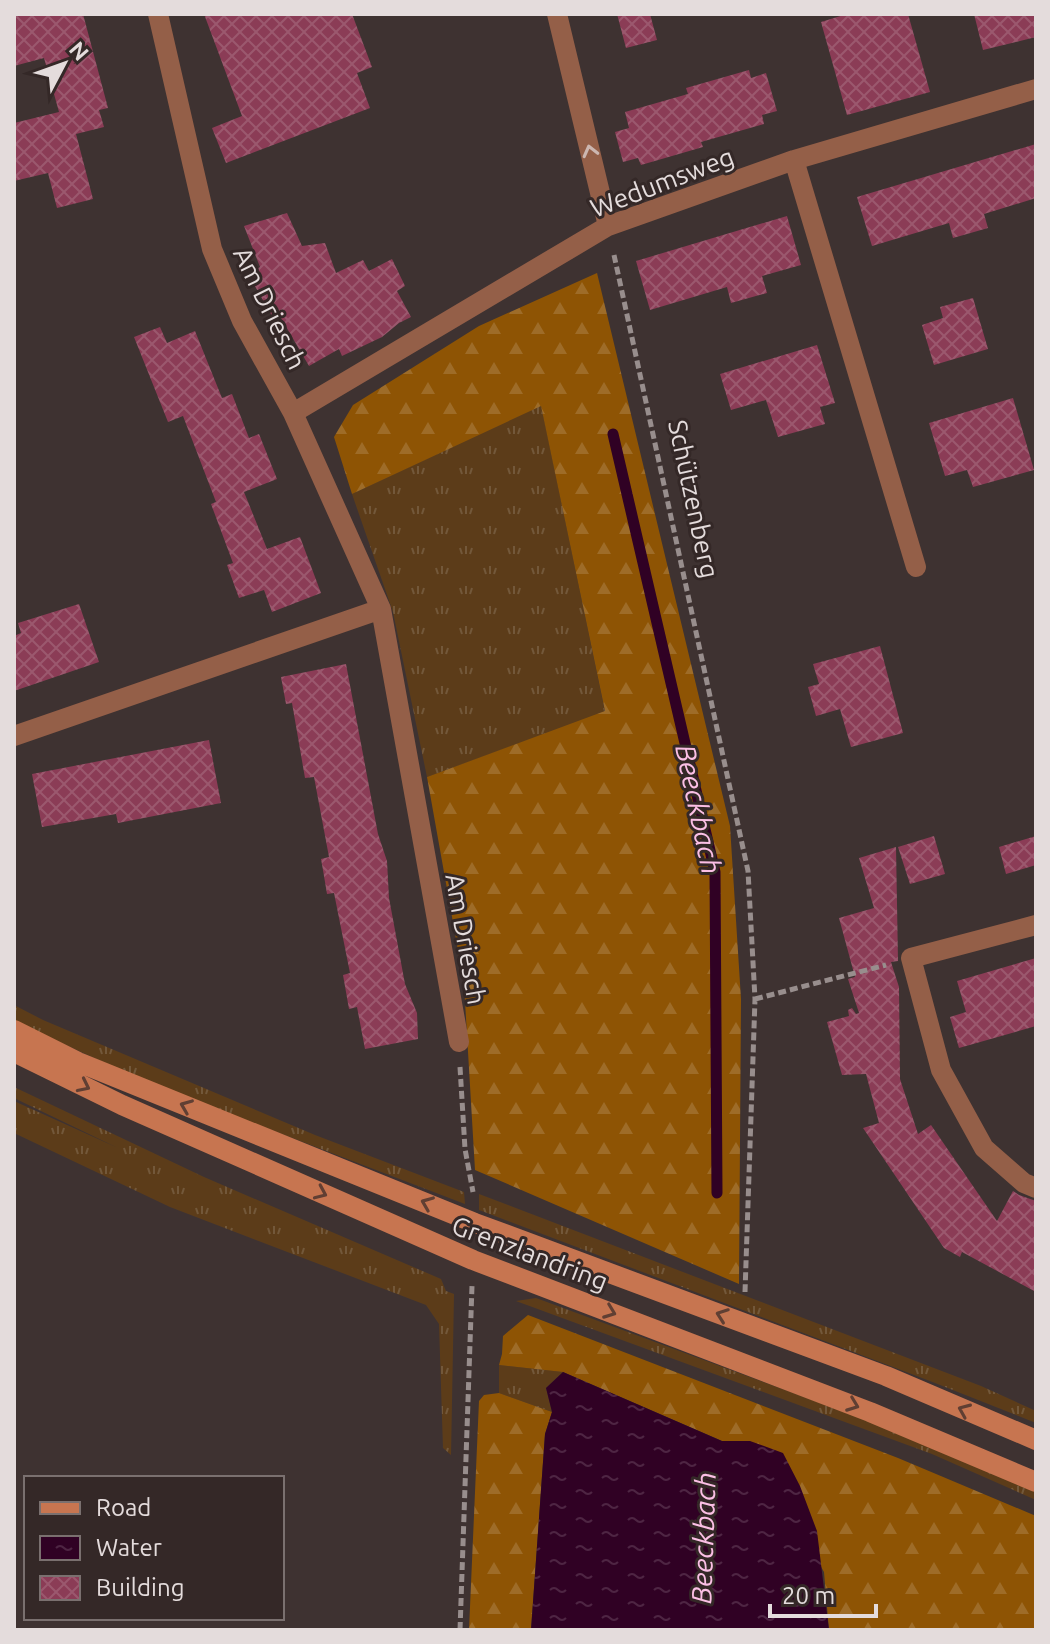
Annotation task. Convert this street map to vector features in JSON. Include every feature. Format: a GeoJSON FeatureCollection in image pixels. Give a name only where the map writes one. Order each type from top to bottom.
{"type":"FeatureCollection","features":[{"type":"Feature","properties":{"kind":"main road","name":"Grenzlandring"},"geometry":{"type":"LineString","coordinates":[[14,1030],[78,1062],[475,1223],[886,1376],[1036,1440]]}},
{"type":"Feature","properties":{"kind":"main road","name":"Grenzlandring"},"geometry":{"type":"LineString","coordinates":[[14,1052],[122,1105],[473,1260],[870,1412],[1036,1482]]}},
{"type":"Feature","properties":{"kind":"street","name":"Am Driesch"},"geometry":{"type":"LineString","coordinates":[[158,14],[212,249],[242,321],[293,413],[381,609],[459,1042]]}},
{"type":"Feature","properties":{"kind":"street"},"geometry":{"type":"LineString","coordinates":[[557,14],[608,226]]}},
{"type":"Feature","properties":{"kind":"street","name":"Wedumsweg"},"geometry":{"type":"LineString","coordinates":[[293,413],[608,226],[794,160],[1036,89]]}},
{"type":"Feature","properties":{"kind":"street"},"geometry":{"type":"LineString","coordinates":[[794,160],[916,567]]}},
{"type":"Feature","properties":{"kind":"street"},"geometry":{"type":"LineString","coordinates":[[14,736],[381,609]]}},
{"type":"Feature","properties":{"kind":"street"},"geometry":{"type":"LineString","coordinates":[[1036,925],[911,958],[941,1070],[984,1148],[1024,1183],[1036,1188]]}},
{"type":"Feature","properties":{"kind":"path","name":"Schützenberg"},"geometry":{"type":"LineString","coordinates":[[608,226],[748,871],[755,999],[745,1292]]}},
{"type":"Feature","properties":{"kind":"path"},"geometry":{"type":"LineString","coordinates":[[755,999],[911,958]]}},
{"type":"Feature","properties":{"kind":"path"},"geometry":{"type":"LineString","coordinates":[[459,1042],[465,1149],[473,1191]]}},
{"type":"Feature","properties":{"kind":"path"},"geometry":{"type":"LineString","coordinates":[[460,1630],[473,1260]]}},
{"type":"Feature","properties":{"kind":"green space"},"geometry":{"type":"Polygon","coordinates":[[[597,273],[730,826],[741,999],[739,1284],[475,1170],[464,984],[427,777],[605,711],[541,406],[352,494],[334,437],[353,405],[479,326],[597,273]]]}},
{"type":"Feature","properties":{"kind":"green space"},"geometry":{"type":"Polygon","coordinates":[[[541,405],[605,712],[427,777],[393,612],[352,494],[541,405]]]}},
{"type":"Feature","properties":{"kind":"green space"},"geometry":{"type":"Polygon","coordinates":[[[14,1005],[315,1135],[464,1192],[465,1204],[144,1081],[14,1021],[14,1005]]]}},
{"type":"Feature","properties":{"kind":"green space"},"geometry":{"type":"Polygon","coordinates":[[[14,1087],[204,1177],[441,1279],[446,1291],[454,1294],[451,1455],[443,1448],[439,1324],[426,1305],[170,1207],[14,1133],[14,1101],[118,1148],[14,1098],[14,1087]]]}},
{"type":"Feature","properties":{"kind":"green space"},"geometry":{"type":"Polygon","coordinates":[[[479,1194],[981,1386],[1036,1411],[1036,1423],[479,1210],[479,1194]]]}},
{"type":"Feature","properties":{"kind":"green space"},"geometry":{"type":"Polygon","coordinates":[[[536,1298],[926,1442],[1036,1488],[1036,1500],[932,1454],[516,1301],[536,1298]]]}},
{"type":"Feature","properties":{"kind":"green space"},"geometry":{"type":"Polygon","coordinates":[[[528,1315],[898,1458],[1036,1516],[1036,1630],[829,1630],[824,1572],[750,1441],[722,1441],[563,1372],[499,1365],[503,1336],[528,1315]]]}},
{"type":"Feature","properties":{"kind":"green space"},"geometry":{"type":"Polygon","coordinates":[[[499,1365],[563,1372],[546,1388],[552,1412],[499,1393],[499,1365]]]}},
{"type":"Feature","properties":{"kind":"green space"},"geometry":{"type":"Polygon","coordinates":[[[499,1393],[552,1412],[545,1434],[531,1630],[469,1630],[479,1401],[484,1395],[499,1393]]]}},
{"type":"Feature","properties":{"kind":"water"},"geometry":{"type":"Polygon","coordinates":[[[563,1372],[722,1441],[750,1441],[783,1453],[817,1531],[829,1630],[531,1630],[545,1434],[552,1412],[546,1388],[563,1372]]]}},
{"type":"Feature","properties":{"kind":"building"},"geometry":{"type":"Polygon","coordinates":[[[14,14],[83,14],[108,108],[99,110],[104,127],[76,134],[93,199],[57,208],[48,173],[14,181],[14,123],[59,112],[44,58],[14,66],[14,14]]]}},
{"type":"Feature","properties":{"kind":"building"},"geometry":{"type":"Polygon","coordinates":[[[204,14],[352,14],[372,67],[357,73],[370,108],[226,163],[212,128],[242,116],[204,14]]]}},
{"type":"Feature","properties":{"kind":"building"},"geometry":{"type":"Polygon","coordinates":[[[617,14],[650,14],[657,40],[626,48],[617,14]]]}},
{"type":"Feature","properties":{"kind":"building"},"geometry":{"type":"Polygon","coordinates":[[[847,14],[908,14],[930,92],[847,115],[821,22],[847,14]]]}},
{"type":"Feature","properties":{"kind":"building"},"geometry":{"type":"Polygon","coordinates":[[[974,14],[1036,14],[1036,37],[983,50],[974,14]]]}},
{"type":"Feature","properties":{"kind":"building"},"geometry":{"type":"Polygon","coordinates":[[[749,70],[751,78],[766,73],[777,111],[762,115],[764,124],[701,142],[703,147],[641,165],[638,158],[623,162],[615,132],[629,128],[625,112],[688,94],[686,88],[749,70]]]}},
{"type":"Feature","properties":{"kind":"building"},"geometry":{"type":"Polygon","coordinates":[[[1036,144],[1036,198],[984,214],[988,228],[953,238],[949,223],[872,246],[857,197],[1036,144]]]}},
{"type":"Feature","properties":{"kind":"building"},"geometry":{"type":"Polygon","coordinates":[[[287,213],[302,246],[325,243],[336,273],[363,260],[369,271],[392,259],[405,286],[397,291],[411,317],[382,337],[342,356],[339,349],[309,366],[281,318],[275,321],[248,274],[260,267],[244,226],[287,213]]]}},
{"type":"Feature","properties":{"kind":"building"},"geometry":{"type":"Polygon","coordinates":[[[787,216],[801,265],[762,276],[767,293],[731,303],[727,287],[650,310],[636,261],[787,216]]]}},
{"type":"Feature","properties":{"kind":"building"},"geometry":{"type":"Polygon","coordinates":[[[973,298],[988,349],[934,365],[922,325],[943,318],[940,307],[973,298]]]}},
{"type":"Feature","properties":{"kind":"building"},"geometry":{"type":"Polygon","coordinates":[[[160,327],[167,343],[195,331],[222,398],[232,394],[249,438],[259,434],[277,479],[244,492],[267,549],[300,537],[321,593],[272,612],[264,590],[239,598],[227,565],[233,563],[211,504],[216,502],[183,416],[168,422],[134,337],[160,327]]]}},
{"type":"Feature","properties":{"kind":"building"},"geometry":{"type":"Polygon","coordinates":[[[817,345],[835,403],[820,407],[825,424],[778,437],[766,400],[731,410],[720,374],[817,345]]]}},
{"type":"Feature","properties":{"kind":"building"},"geometry":{"type":"Polygon","coordinates":[[[1013,398],[1034,470],[973,487],[967,470],[945,476],[929,423],[1013,398]]]}},
{"type":"Feature","properties":{"kind":"building"},"geometry":{"type":"Polygon","coordinates":[[[79,604],[99,662],[14,691],[14,636],[21,633],[18,623],[79,604]]]}},
{"type":"Feature","properties":{"kind":"building"},"geometry":{"type":"Polygon","coordinates":[[[880,646],[903,733],[851,747],[840,709],[816,716],[808,687],[819,684],[813,664],[880,646]]]}},
{"type":"Feature","properties":{"kind":"building"},"geometry":{"type":"Polygon","coordinates":[[[346,664],[378,834],[387,861],[389,898],[405,984],[417,1013],[418,1039],[365,1049],[357,1007],[349,1009],[343,975],[350,973],[334,893],[327,894],[321,859],[329,857],[314,777],[305,778],[292,703],[286,704],[281,677],[346,664]]]}},
{"type":"Feature","properties":{"kind":"building"},"geometry":{"type":"Polygon","coordinates":[[[209,740],[221,803],[118,823],[116,814],[42,827],[32,774],[209,740]]]}},
{"type":"Feature","properties":{"kind":"building"},"geometry":{"type":"Polygon","coordinates":[[[934,836],[945,874],[910,884],[898,847],[934,836]]]}},
{"type":"Feature","properties":{"kind":"building"},"geometry":{"type":"Polygon","coordinates":[[[1036,836],[1036,865],[1006,874],[999,847],[1036,836]]]}},
{"type":"Feature","properties":{"kind":"building"},"geometry":{"type":"Polygon","coordinates":[[[896,847],[898,961],[891,962],[899,987],[900,1079],[918,1134],[931,1125],[997,1221],[1013,1191],[1036,1201],[1036,1292],[962,1252],[960,1257],[944,1248],[863,1128],[879,1123],[866,1074],[842,1075],[827,1022],[849,1016],[848,1010],[852,1008],[856,1014],[859,1013],[848,979],[855,977],[839,918],[874,908],[859,858],[896,847]]]}},
{"type":"Feature","properties":{"kind":"building"},"geometry":{"type":"Polygon","coordinates":[[[1036,958],[1036,1026],[959,1048],[950,1017],[966,1012],[957,981],[1036,958]]]}},
{"type":"Feature","properties":{"kind":"waterway","name":"Beeckbach"},"geometry":{"type":"LineString","coordinates":[[613,434],[715,872],[717,1193]]}}]}
